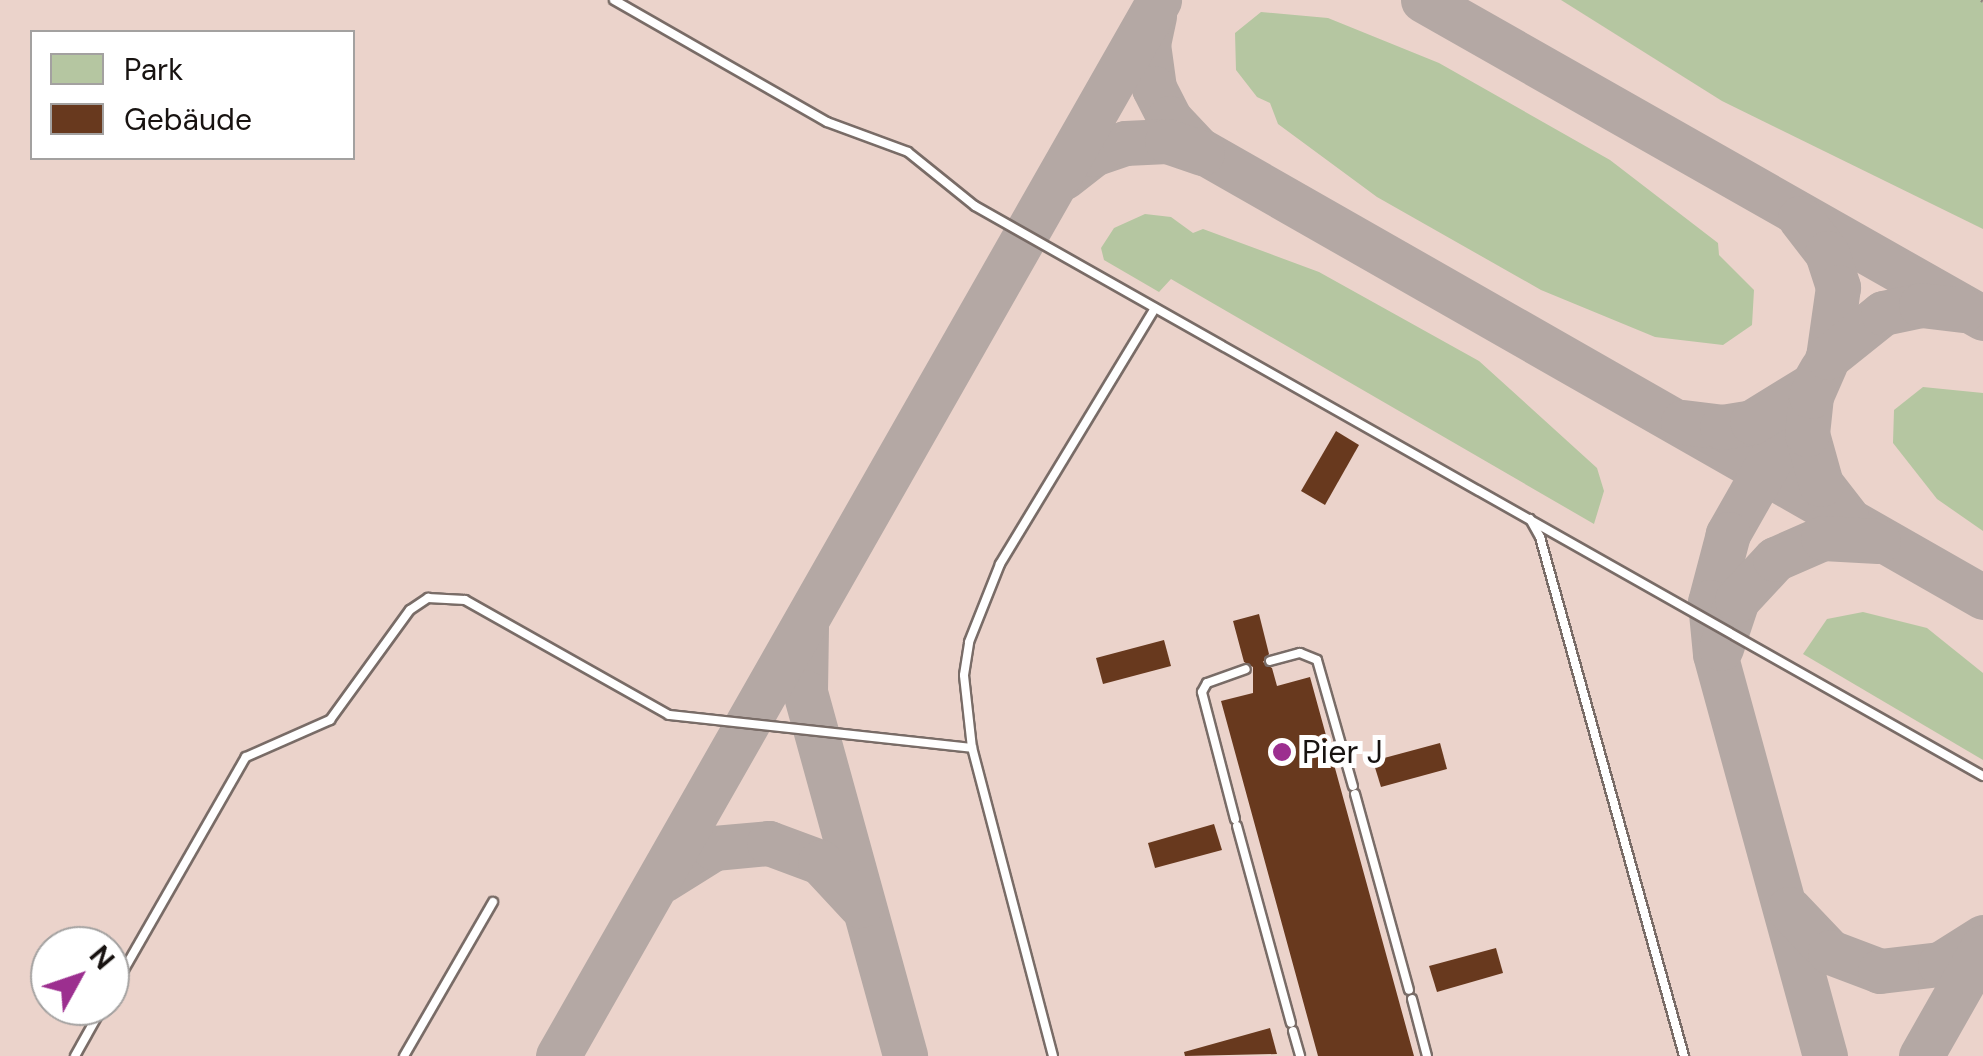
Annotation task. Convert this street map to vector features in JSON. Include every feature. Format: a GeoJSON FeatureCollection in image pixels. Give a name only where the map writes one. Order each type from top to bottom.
{"type":"FeatureCollection","features":[{"type":"Feature","properties":{"kind":"lane"},"geometry":{"type":"LineString","coordinates":[[614,0],[827,122],[908,152],[959,196],[1983,776]]}},
{"type":"Feature","properties":{"kind":"lane"},"geometry":{"type":"LineString","coordinates":[[1052,1056],[972,748],[964,675],[983,599],[1066,446],[1155,308]]}},
{"type":"Feature","properties":{"kind":"lane"},"geometry":{"type":"LineString","coordinates":[[1522,513],[1540,536],[1684,1056]]}},
{"type":"Feature","properties":{"kind":"lane"},"geometry":{"type":"LineString","coordinates":[[130,959],[246,757],[330,720],[410,610],[428,598],[464,600],[669,716],[972,748]]}},
{"type":"Feature","properties":{"kind":"lane"},"geometry":{"type":"LineString","coordinates":[[1270,661],[1300,653],[1317,660],[1427,1056]]}},
{"type":"Feature","properties":{"kind":"lane"},"geometry":{"type":"LineString","coordinates":[[1246,669],[1207,683],[1202,692],[1300,1056]]}},
{"type":"Feature","properties":{"kind":"lane"},"geometry":{"type":"LineString","coordinates":[[404,1056],[492,902]]}},
{"type":"Feature","properties":{"kind":"lane"},"geometry":{"type":"LineString","coordinates":[[75,1056],[92,1026]]}},
{"type":"Feature","properties":{"kind":"shaded area"},"geometry":{"type":"Polygon","coordinates":[[[0,0],[1983,0],[1983,1056],[0,1056],[0,0]]]}},
{"type":"Feature","properties":{"kind":"green space"},"geometry":{"type":"Polygon","coordinates":[[[1561,0],[1983,0],[1983,229],[1722,101],[1561,0]]]}},
{"type":"Feature","properties":{"kind":"green space"},"geometry":{"type":"Polygon","coordinates":[[[1261,12],[1328,18],[1439,63],[1610,160],[1718,243],[1719,255],[1754,290],[1752,325],[1723,345],[1655,337],[1541,290],[1377,197],[1278,124],[1270,103],[1257,97],[1236,70],[1235,33],[1261,12]]]}},
{"type":"Feature","properties":{"kind":"green space"},"geometry":{"type":"Polygon","coordinates":[[[1145,214],[1171,217],[1193,233],[1203,229],[1319,272],[1479,361],[1597,468],[1604,491],[1594,524],[1171,279],[1159,292],[1104,260],[1101,248],[1114,228],[1145,214]]]}},
{"type":"Feature","properties":{"kind":"green space"},"geometry":{"type":"Polygon","coordinates":[[[1923,387],[1983,393],[1983,531],[1937,499],[1893,443],[1894,410],[1923,387]]]}},
{"type":"Feature","properties":{"kind":"green space"},"geometry":{"type":"Polygon","coordinates":[[[1863,612],[1927,628],[1983,673],[1983,760],[1803,654],[1827,619],[1863,612]]]}},
{"type":"Feature","properties":{"kind":"building"},"geometry":{"type":"Polygon","coordinates":[[[1336,431],[1359,445],[1325,505],[1301,491],[1336,431]]]}},
{"type":"Feature","properties":{"kind":"building","name":"Pier J"},"geometry":{"type":"Polygon","coordinates":[[[1259,614],[1269,654],[1263,662],[1272,668],[1277,686],[1310,677],[1414,1056],[1318,1056],[1221,701],[1253,693],[1253,667],[1244,662],[1233,621],[1259,614]]]}},
{"type":"Feature","properties":{"kind":"building"},"geometry":{"type":"Polygon","coordinates":[[[1164,640],[1171,666],[1103,684],[1096,658],[1164,640]]]}},
{"type":"Feature","properties":{"kind":"building"},"geometry":{"type":"Polygon","coordinates":[[[1440,743],[1447,769],[1381,787],[1373,761],[1440,743]]]}},
{"type":"Feature","properties":{"kind":"building"},"geometry":{"type":"Polygon","coordinates":[[[1214,824],[1222,850],[1155,868],[1148,843],[1214,824]]]}},
{"type":"Feature","properties":{"kind":"building"},"geometry":{"type":"Polygon","coordinates":[[[1496,948],[1503,973],[1437,992],[1429,966],[1496,948]]]}},
{"type":"Feature","properties":{"kind":"building"},"geometry":{"type":"Polygon","coordinates":[[[1270,1028],[1277,1054],[1185,1056],[1184,1052],[1270,1028]]]}},
{"type":"Feature","properties":{"kind":"taxiway"},"geometry":{"type":"LineString","coordinates":[[558,1056],[1159,0]]}},
{"type":"Feature","properties":{"kind":"taxiway"},"geometry":{"type":"LineString","coordinates":[[1423,0],[1983,318]]}},
{"type":"Feature","properties":{"kind":"taxiway"},"geometry":{"type":"LineString","coordinates":[[1154,16],[1148,44],[1154,88],[1169,118],[1198,149],[1983,597]]}},
{"type":"Feature","properties":{"kind":"taxiway"},"geometry":{"type":"LineString","coordinates":[[1064,177],[1093,154],[1125,143],[1167,141],[1202,153]]}},
{"type":"Feature","properties":{"kind":"taxiway"},"geometry":{"type":"LineString","coordinates":[[1800,218],[1827,253],[1838,287],[1828,357]]}},
{"type":"Feature","properties":{"kind":"taxiway"},"geometry":{"type":"LineString","coordinates":[[1846,516],[1821,484],[1807,434],[1811,396],[1828,357],[1883,313],[1921,305],[1963,310]]}},
{"type":"Feature","properties":{"kind":"taxiway"},"geometry":{"type":"LineString","coordinates":[[1821,370],[1728,534],[1710,602],[1715,654],[1825,1056]]}},
{"type":"Feature","properties":{"kind":"taxiway"},"geometry":{"type":"LineString","coordinates":[[1683,422],[1722,427],[1752,422],[1807,388]]}},
{"type":"Feature","properties":{"kind":"taxiway"},"geometry":{"type":"LineString","coordinates":[[1721,648],[1737,600],[1775,559],[1823,538],[1878,541]]}},
{"type":"Feature","properties":{"kind":"taxiway"},"geometry":{"type":"LineString","coordinates":[[806,627],[805,692],[905,1056]]}},
{"type":"Feature","properties":{"kind":"taxiway"},"geometry":{"type":"LineString","coordinates":[[663,880],[714,848],[769,843],[820,862],[860,905]]}},
{"type":"Feature","properties":{"kind":"taxiway"},"geometry":{"type":"LineString","coordinates":[[1789,909],[1830,952],[1880,971],[1940,964],[1983,937]]}},
{"type":"Feature","properties":{"kind":"taxiway"},"geometry":{"type":"LineString","coordinates":[[1921,1056],[1983,947]]}},
{"type":"Feature","properties":{"kind":"place","name":"Pier J"},"geometry":{"type":"Point","coordinates":[1282,752]}}]}
